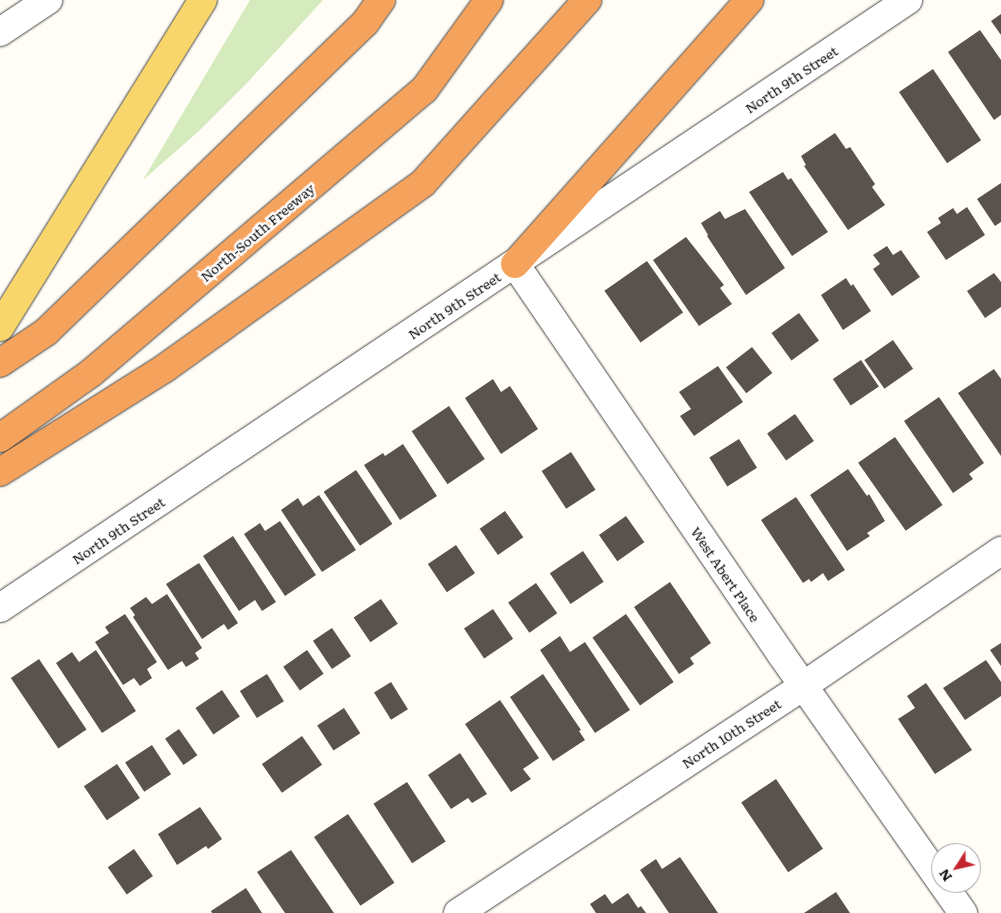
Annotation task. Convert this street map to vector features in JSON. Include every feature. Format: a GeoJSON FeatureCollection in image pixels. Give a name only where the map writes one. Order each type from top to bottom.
{"type":"FeatureCollection","features":[{"type":"Feature","properties":{"kind":"highway"},"geometry":{"type":"LineString","coordinates":[[0,363],[46,332],[365,23],[381,0]]}},
{"type":"Feature","properties":{"kind":"highway","name":"North-South Freeway"},"geometry":{"type":"LineString","coordinates":[[0,438],[91,373],[424,90],[489,0]]}},
{"type":"Feature","properties":{"kind":"highway"},"geometry":{"type":"LineString","coordinates":[[0,472],[165,368],[423,183],[587,0]]}},
{"type":"Feature","properties":{"kind":"highway"},"geometry":{"type":"LineString","coordinates":[[514,264],[749,0]]}},
{"type":"Feature","properties":{"kind":"main road"},"geometry":{"type":"LineString","coordinates":[[0,328],[203,0]]}},
{"type":"Feature","properties":{"kind":"street"},"geometry":{"type":"LineString","coordinates":[[0,32],[48,0]]}},
{"type":"Feature","properties":{"kind":"street","name":"North 9th Street"},"geometry":{"type":"LineString","coordinates":[[0,608],[908,0]]}},
{"type":"Feature","properties":{"kind":"street","name":"West Abert Place"},"geometry":{"type":"LineString","coordinates":[[514,264],[803,686],[931,869]]}},
{"type":"Feature","properties":{"kind":"street","name":"North 10th Street"},"geometry":{"type":"LineString","coordinates":[[458,913],[803,686],[1001,551]]}},
{"type":"Feature","properties":{"kind":"street","name":"West Abert Place"},"geometry":{"type":"LineString","coordinates":[[948,893],[963,913]]}},
{"type":"Feature","properties":{"kind":"green space"},"geometry":{"type":"Polygon","coordinates":[[[250,0],[323,0],[247,83],[199,131],[143,180],[250,0]]]}},
{"type":"Feature","properties":{"kind":"building"},"geometry":{"type":"Polygon","coordinates":[[[1001,14],[1001,35],[991,21],[1001,14]]]}},
{"type":"Feature","properties":{"kind":"building"},"geometry":{"type":"Polygon","coordinates":[[[980,30],[1001,60],[1001,115],[994,120],[948,52],[980,30]]]}},
{"type":"Feature","properties":{"kind":"building"},"geometry":{"type":"Polygon","coordinates":[[[933,69],[981,140],[947,163],[899,92],[933,69]]]}},
{"type":"Feature","properties":{"kind":"building"},"geometry":{"type":"Polygon","coordinates":[[[835,133],[846,149],[850,147],[875,184],[872,187],[885,205],[848,230],[804,166],[806,165],[801,156],[835,133]]]}},
{"type":"Feature","properties":{"kind":"building"},"geometry":{"type":"Polygon","coordinates":[[[783,172],[788,180],[791,178],[828,232],[792,256],[749,192],[783,172]]]}},
{"type":"Feature","properties":{"kind":"building"},"geometry":{"type":"Polygon","coordinates":[[[1001,183],[1001,222],[995,226],[977,199],[1001,183]]]}},
{"type":"Feature","properties":{"kind":"building"},"geometry":{"type":"Polygon","coordinates":[[[967,207],[985,235],[946,260],[927,232],[941,223],[938,218],[953,208],[957,214],[967,207]]]}},
{"type":"Feature","properties":{"kind":"building"},"geometry":{"type":"Polygon","coordinates":[[[745,209],[785,268],[746,295],[707,236],[701,223],[720,211],[725,219],[745,209]]]}},
{"type":"Feature","properties":{"kind":"building"},"geometry":{"type":"Polygon","coordinates":[[[686,237],[724,285],[720,288],[732,304],[699,326],[653,260],[686,237]]]}},
{"type":"Feature","properties":{"kind":"building"},"geometry":{"type":"Polygon","coordinates":[[[887,246],[893,255],[901,250],[920,277],[892,296],[873,269],[880,264],[873,255],[887,246]]]}},
{"type":"Feature","properties":{"kind":"building"},"geometry":{"type":"Polygon","coordinates":[[[647,261],[683,313],[641,342],[604,291],[647,261]]]}},
{"type":"Feature","properties":{"kind":"building"},"geometry":{"type":"Polygon","coordinates":[[[994,273],[1001,282],[1001,307],[985,318],[967,291],[994,273]]]}},
{"type":"Feature","properties":{"kind":"building"},"geometry":{"type":"Polygon","coordinates":[[[846,278],[851,286],[853,284],[871,311],[843,330],[821,295],[846,278]]]}},
{"type":"Feature","properties":{"kind":"building"},"geometry":{"type":"Polygon","coordinates":[[[799,313],[819,341],[791,360],[771,333],[799,313]]]}},
{"type":"Feature","properties":{"kind":"building"},"geometry":{"type":"Polygon","coordinates":[[[893,340],[913,369],[884,389],[864,360],[893,340]]]}},
{"type":"Feature","properties":{"kind":"building"},"geometry":{"type":"Polygon","coordinates":[[[752,347],[772,373],[746,393],[726,367],[752,347]]]}},
{"type":"Feature","properties":{"kind":"building"},"geometry":{"type":"Polygon","coordinates":[[[861,360],[879,387],[851,406],[833,379],[861,360]]]}},
{"type":"Feature","properties":{"kind":"building"},"geometry":{"type":"Polygon","coordinates":[[[718,366],[743,402],[694,436],[680,416],[691,409],[679,392],[718,366]]]}},
{"type":"Feature","properties":{"kind":"building"},"geometry":{"type":"Polygon","coordinates":[[[994,369],[1001,379],[1001,456],[958,393],[994,369]]]}},
{"type":"Feature","properties":{"kind":"building"},"geometry":{"type":"Polygon","coordinates":[[[493,379],[501,392],[510,386],[538,429],[501,454],[465,398],[493,379]]]}},
{"type":"Feature","properties":{"kind":"building"},"geometry":{"type":"Polygon","coordinates":[[[939,397],[984,463],[969,474],[973,479],[953,493],[904,421],[939,397]]]}},
{"type":"Feature","properties":{"kind":"building"},"geometry":{"type":"Polygon","coordinates":[[[449,406],[485,459],[447,484],[412,431],[449,406]]]}},
{"type":"Feature","properties":{"kind":"building"},"geometry":{"type":"Polygon","coordinates":[[[795,414],[814,441],[786,461],[767,434],[795,414]]]}},
{"type":"Feature","properties":{"kind":"building"},"geometry":{"type":"Polygon","coordinates":[[[895,437],[943,505],[906,531],[858,463],[895,437]]]}},
{"type":"Feature","properties":{"kind":"building"},"geometry":{"type":"Polygon","coordinates":[[[739,439],[757,468],[727,486],[709,458],[739,439]]]}},
{"type":"Feature","properties":{"kind":"building"},"geometry":{"type":"Polygon","coordinates":[[[403,444],[437,496],[400,520],[364,465],[383,453],[385,456],[403,444]]]}},
{"type":"Feature","properties":{"kind":"building"},"geometry":{"type":"Polygon","coordinates":[[[571,452],[596,490],[566,509],[542,471],[571,452]]]}},
{"type":"Feature","properties":{"kind":"building"},"geometry":{"type":"Polygon","coordinates":[[[848,469],[867,496],[869,494],[885,521],[867,533],[870,536],[847,551],[810,495],[848,469]]]}},
{"type":"Feature","properties":{"kind":"building"},"geometry":{"type":"Polygon","coordinates":[[[356,470],[392,524],[360,546],[324,492],[356,470]]]}},
{"type":"Feature","properties":{"kind":"building"},"geometry":{"type":"Polygon","coordinates":[[[319,495],[356,550],[322,572],[281,510],[298,498],[303,506],[319,495]]]}},
{"type":"Feature","properties":{"kind":"building"},"geometry":{"type":"Polygon","coordinates":[[[796,497],[845,570],[828,581],[823,573],[811,582],[809,579],[803,583],[761,520],[796,497]]]}},
{"type":"Feature","properties":{"kind":"building"},"geometry":{"type":"Polygon","coordinates":[[[505,511],[523,537],[498,555],[480,529],[505,511]]]}},
{"type":"Feature","properties":{"kind":"building"},"geometry":{"type":"Polygon","coordinates":[[[626,516],[644,542],[617,561],[599,535],[626,516]]]}},
{"type":"Feature","properties":{"kind":"building"},"geometry":{"type":"Polygon","coordinates":[[[280,521],[316,575],[285,596],[244,534],[260,523],[265,531],[280,521]]]}},
{"type":"Feature","properties":{"kind":"building"},"geometry":{"type":"Polygon","coordinates":[[[233,536],[276,602],[262,611],[255,600],[239,611],[203,556],[233,536]]]}},
{"type":"Feature","properties":{"kind":"building"},"geometry":{"type":"Polygon","coordinates":[[[456,545],[475,573],[447,592],[428,564],[456,545]]]}},
{"type":"Feature","properties":{"kind":"building"},"geometry":{"type":"Polygon","coordinates":[[[583,551],[604,582],[571,604],[550,573],[583,551]]]}},
{"type":"Feature","properties":{"kind":"building"},"geometry":{"type":"Polygon","coordinates":[[[199,563],[238,623],[228,630],[224,624],[202,639],[166,584],[199,563]]]}},
{"type":"Feature","properties":{"kind":"building"},"geometry":{"type":"Polygon","coordinates":[[[670,582],[711,643],[690,658],[694,664],[679,674],[634,607],[670,582]]]}},
{"type":"Feature","properties":{"kind":"building"},"geometry":{"type":"Polygon","coordinates":[[[536,583],[557,613],[529,633],[508,603],[536,583]]]}},
{"type":"Feature","properties":{"kind":"building"},"geometry":{"type":"Polygon","coordinates":[[[167,594],[202,648],[195,653],[199,659],[186,667],[182,661],[168,670],[133,617],[135,615],[130,608],[146,597],[152,604],[167,594]]]}},
{"type":"Feature","properties":{"kind":"building"},"geometry":{"type":"Polygon","coordinates":[[[381,599],[398,624],[370,642],[354,617],[381,599]]]}},
{"type":"Feature","properties":{"kind":"building"},"geometry":{"type":"Polygon","coordinates":[[[493,609],[513,639],[484,658],[464,629],[493,609]]]}},
{"type":"Feature","properties":{"kind":"building"},"geometry":{"type":"Polygon","coordinates":[[[125,614],[157,662],[147,669],[152,678],[140,686],[134,678],[123,685],[95,642],[109,633],[105,627],[125,614]]]}},
{"type":"Feature","properties":{"kind":"building"},"geometry":{"type":"Polygon","coordinates":[[[626,614],[674,682],[640,706],[592,638],[626,614]]]}},
{"type":"Feature","properties":{"kind":"building"},"geometry":{"type":"Polygon","coordinates":[[[332,628],[351,656],[332,669],[313,641],[332,628]]]}},
{"type":"Feature","properties":{"kind":"building"},"geometry":{"type":"Polygon","coordinates":[[[560,636],[570,652],[585,642],[630,710],[595,733],[540,650],[560,636]]]}},
{"type":"Feature","properties":{"kind":"building"},"geometry":{"type":"Polygon","coordinates":[[[1001,643],[1001,666],[990,650],[1001,643]]]}},
{"type":"Feature","properties":{"kind":"building"},"geometry":{"type":"Polygon","coordinates":[[[96,650],[136,711],[102,733],[56,663],[72,652],[79,662],[96,650]]]}},
{"type":"Feature","properties":{"kind":"building"},"geometry":{"type":"Polygon","coordinates":[[[307,650],[324,674],[300,690],[283,667],[307,650]]]}},
{"type":"Feature","properties":{"kind":"building"},"geometry":{"type":"Polygon","coordinates":[[[39,659],[87,729],[58,748],[11,678],[39,659]]]}},
{"type":"Feature","properties":{"kind":"building"},"geometry":{"type":"Polygon","coordinates":[[[986,660],[1001,682],[1001,696],[965,720],[943,688],[986,660]]]}},
{"type":"Feature","properties":{"kind":"building"},"geometry":{"type":"Polygon","coordinates":[[[267,674],[284,701],[257,718],[240,691],[267,674]]]}},
{"type":"Feature","properties":{"kind":"building"},"geometry":{"type":"Polygon","coordinates":[[[543,674],[581,730],[579,731],[585,740],[553,761],[510,697],[543,674]]]}},
{"type":"Feature","properties":{"kind":"building"},"geometry":{"type":"Polygon","coordinates":[[[391,682],[408,709],[391,720],[374,693],[391,682]]]}},
{"type":"Feature","properties":{"kind":"building"},"geometry":{"type":"Polygon","coordinates":[[[926,683],[972,750],[935,774],[898,719],[915,708],[907,696],[926,683]]]}},
{"type":"Feature","properties":{"kind":"building"},"geometry":{"type":"Polygon","coordinates":[[[222,690],[240,717],[213,734],[195,708],[222,690]]]}},
{"type":"Feature","properties":{"kind":"building"},"geometry":{"type":"Polygon","coordinates":[[[500,700],[539,758],[523,769],[531,779],[511,792],[465,724],[500,700]]]}},
{"type":"Feature","properties":{"kind":"building"},"geometry":{"type":"Polygon","coordinates":[[[344,708],[360,733],[334,751],[317,725],[344,708]]]}},
{"type":"Feature","properties":{"kind":"building"},"geometry":{"type":"Polygon","coordinates":[[[179,729],[197,755],[183,765],[165,739],[179,729]]]}},
{"type":"Feature","properties":{"kind":"building"},"geometry":{"type":"Polygon","coordinates":[[[302,736],[322,765],[282,793],[262,764],[302,736]]]}},
{"type":"Feature","properties":{"kind":"building"},"geometry":{"type":"Polygon","coordinates":[[[152,745],[171,774],[144,792],[125,762],[152,745]]]}},
{"type":"Feature","properties":{"kind":"building"},"geometry":{"type":"Polygon","coordinates":[[[460,753],[487,794],[472,803],[468,798],[451,809],[428,775],[460,753]]]}},
{"type":"Feature","properties":{"kind":"building"},"geometry":{"type":"Polygon","coordinates":[[[117,764],[140,798],[107,820],[84,786],[117,764]]]}},
{"type":"Feature","properties":{"kind":"building"},"geometry":{"type":"Polygon","coordinates":[[[776,779],[823,849],[788,872],[741,802],[776,779]]]}},
{"type":"Feature","properties":{"kind":"building"},"geometry":{"type":"Polygon","coordinates":[[[407,782],[446,842],[412,863],[373,804],[407,782]]]}},
{"type":"Feature","properties":{"kind":"building"},"geometry":{"type":"Polygon","coordinates":[[[200,807],[222,839],[208,849],[206,846],[177,865],[158,834],[200,807]]]}},
{"type":"Feature","properties":{"kind":"building"},"geometry":{"type":"Polygon","coordinates":[[[348,814],[394,883],[360,906],[314,837],[348,814]]]}},
{"type":"Feature","properties":{"kind":"building"},"geometry":{"type":"Polygon","coordinates":[[[134,849],[153,876],[127,894],[108,867],[134,849]]]}},
{"type":"Feature","properties":{"kind":"building"},"geometry":{"type":"Polygon","coordinates":[[[291,850],[334,913],[285,913],[257,872],[291,850]]]}},
{"type":"Feature","properties":{"kind":"building"},"geometry":{"type":"Polygon","coordinates":[[[680,857],[718,913],[669,913],[640,870],[656,859],[662,869],[680,857]]]}},
{"type":"Feature","properties":{"kind":"building"},"geometry":{"type":"Polygon","coordinates":[[[246,888],[262,913],[212,913],[211,911],[246,888]]]}},
{"type":"Feature","properties":{"kind":"building"},"geometry":{"type":"Polygon","coordinates":[[[836,892],[850,913],[804,913],[836,892]]]}},
{"type":"Feature","properties":{"kind":"building"},"geometry":{"type":"Polygon","coordinates":[[[628,893],[638,908],[641,906],[646,913],[596,913],[590,904],[605,894],[612,904],[628,893]]]}}]}
